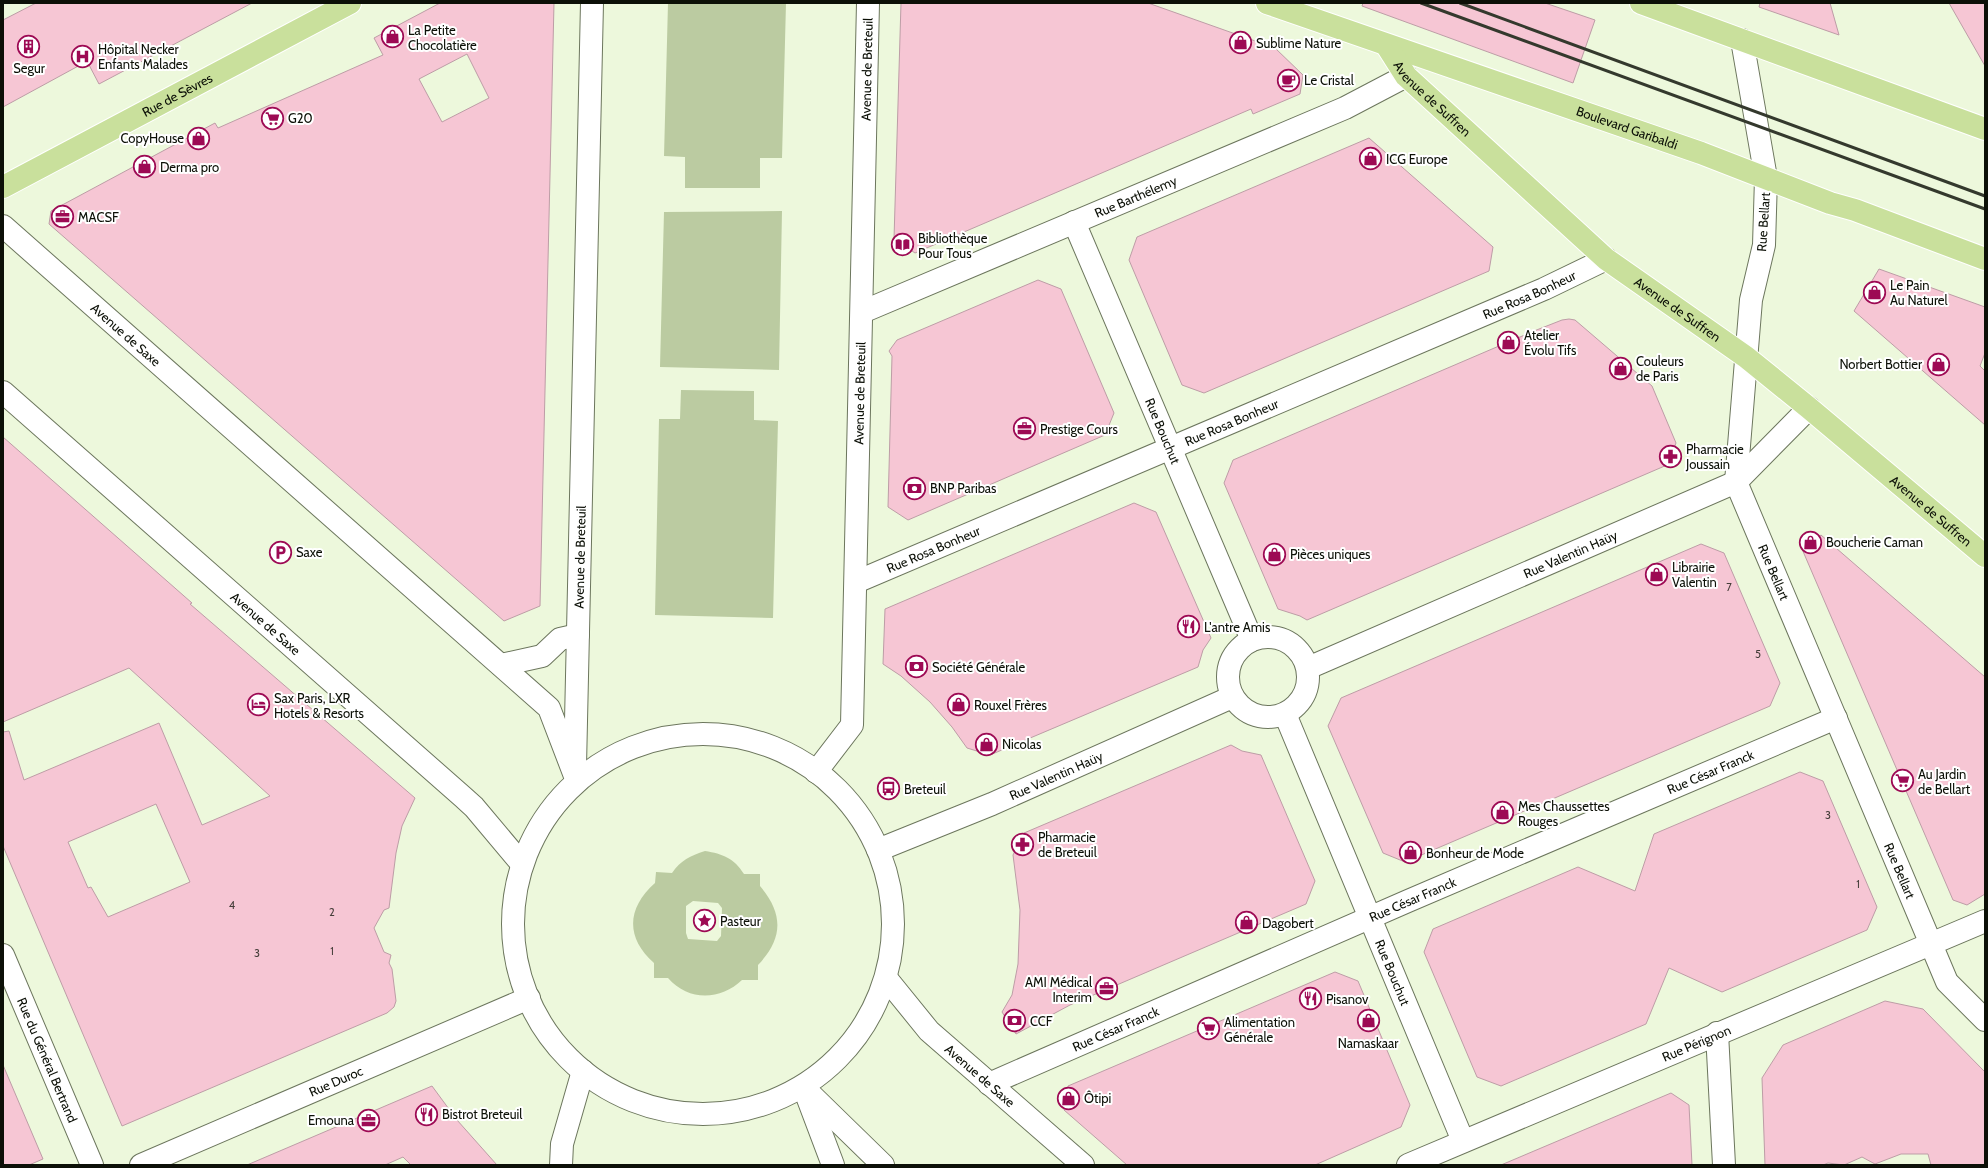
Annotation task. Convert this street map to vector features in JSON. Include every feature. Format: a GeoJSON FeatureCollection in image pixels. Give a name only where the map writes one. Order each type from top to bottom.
{"type":"FeatureCollection","features":[{"type":"Feature","properties":{"kind":"main road","name":"Rue de Sèvres"},"geometry":{"type":"LineString","coordinates":[[3,187],[350,3]]}},
{"type":"Feature","properties":{"kind":"main road","name":"Boulevard Garibaldi"},"geometry":{"type":"LineString","coordinates":[[1267,3],[1387,46],[1701,153],[1830,203],[1855,210],[1985,259]]}},
{"type":"Feature","properties":{"kind":"main road"},"geometry":{"type":"LineString","coordinates":[[1641,3],[1985,129]]}},
{"type":"Feature","properties":{"kind":"main road","name":"Avenue de Suffren"},"geometry":{"type":"LineString","coordinates":[[1387,46],[1406,76],[1606,259],[1746,357],[1985,556]]}},
{"type":"Feature","properties":{"kind":"street","name":"Avenue de Breteuil"},"geometry":{"type":"LineString","coordinates":[[575,776],[592,3]]}},
{"type":"Feature","properties":{"kind":"street","name":"Avenue de Breteuil"},"geometry":{"type":"LineString","coordinates":[[816,772],[852,725],[868,3]]}},
{"type":"Feature","properties":{"kind":"street","name":"Rue Bellart"},"geometry":{"type":"LineString","coordinates":[[1742,40],[1766,178],[1764,245],[1750,300],[1736,482],[1947,982],[1985,1020]]}},
{"type":"Feature","properties":{"kind":"street","name":"Rue Barthélemy"},"geometry":{"type":"LineString","coordinates":[[862,312],[1344,108],[1406,76]]}},
{"type":"Feature","properties":{"kind":"street","name":"Rue Bouchut"},"geometry":{"type":"LineString","coordinates":[[1074,222],[1252,640]]}},
{"type":"Feature","properties":{"kind":"street","name":"Avenue de Saxe"},"geometry":{"type":"LineString","coordinates":[[3,226],[549,708],[575,776]]}},
{"type":"Feature","properties":{"kind":"street","name":"Rue Rosa Bonheur"},"geometry":{"type":"LineString","coordinates":[[856,582],[1544,289],[1606,259]]}},
{"type":"Feature","properties":{"kind":"street","name":"Avenue de Saxe"},"geometry":{"type":"LineString","coordinates":[[3,392],[474,807],[521,863]]}},
{"type":"Feature","properties":{"kind":"street","name":"Rue Valentin Haüy"},"geometry":{"type":"LineString","coordinates":[[1308,668],[1736,482],[1809,408]]}},
{"type":"Feature","properties":{"kind":"street"},"geometry":{"type":"LineString","coordinates":[[501,665],[542,656],[560,639],[578,635]]}},
{"type":"Feature","properties":{"kind":"street"},"geometry":{"type":"LineString","coordinates":[[1269,636],[1283,639],[1293,644],[1303,655],[1308,668],[1308,684],[1304,698],[1297,707],[1285,714],[1266,718],[1253,715],[1243,710],[1232,697],[1227,679],[1229,665],[1240,648],[1252,640],[1269,636]]}},
{"type":"Feature","properties":{"kind":"street","name":"Rue Valentin Haüy"},"geometry":{"type":"LineString","coordinates":[[878,850],[992,804],[1232,697]]}},
{"type":"Feature","properties":{"kind":"street","name":"Rue Bouchut"},"geometry":{"type":"LineString","coordinates":[[1285,714],[1463,1141]]}},
{"type":"Feature","properties":{"kind":"street","name":"Rue César Franck"},"geometry":{"type":"LineString","coordinates":[[989,1084],[1370,918],[1836,718]]}},
{"type":"Feature","properties":{"kind":"street"},"geometry":{"type":"LineString","coordinates":[[692,736],[719,736],[745,740],[794,758],[816,772],[836,789],[853,808],[867,828],[878,850],[888,881],[893,914],[892,946],[886,978],[872,1016],[854,1043],[805,1089],[754,1107],[718,1114],[682,1113],[646,1105],[613,1091],[583,1071],[553,1040],[540,1022],[530,998],[516,951],[515,908],[521,863],[537,823],[575,776],[607,758],[666,739],[692,736]]}},
{"type":"Feature","properties":{"kind":"street","name":"Rue Pérignon"},"geometry":{"type":"LineString","coordinates":[[1408,1165],[1717,1033],[1932,945],[1985,921]]}},
{"type":"Feature","properties":{"kind":"street","name":"Rue du Général Bertrand"},"geometry":{"type":"LineString","coordinates":[[3,955],[92,1165]]}},
{"type":"Feature","properties":{"kind":"street","name":"Avenue de Saxe"},"geometry":{"type":"LineString","coordinates":[[886,978],[928,1031],[1083,1165]]}},
{"type":"Feature","properties":{"kind":"street","name":"Rue Duroc"},"geometry":{"type":"LineString","coordinates":[[141,1165],[530,998]]}},
{"type":"Feature","properties":{"kind":"street"},"geometry":{"type":"LineString","coordinates":[[1717,1033],[1724,1165]]}},
{"type":"Feature","properties":{"kind":"street"},"geometry":{"type":"LineString","coordinates":[[560,1165],[562,1144],[583,1071]]}},
{"type":"Feature","properties":{"kind":"street"},"geometry":{"type":"LineString","coordinates":[[805,1089],[833,1165]]}},
{"type":"Feature","properties":{"kind":"street"},"geometry":{"type":"LineString","coordinates":[[805,1089],[883,1165]]}},
{"type":"Feature","properties":{"kind":"green space"},"geometry":{"type":"Polygon","coordinates":[[[668,3],[786,3],[782,158],[760,158],[760,188],[685,188],[685,157],[664,156],[668,3]]]}},
{"type":"Feature","properties":{"kind":"green space"},"geometry":{"type":"Polygon","coordinates":[[[782,211],[779,370],[660,367],[664,212],[782,211]]]}},
{"type":"Feature","properties":{"kind":"green space"},"geometry":{"type":"Polygon","coordinates":[[[681,390],[754,391],[754,420],[778,421],[773,618],[655,615],[659,419],[680,419],[681,390]]]}},
{"type":"Feature","properties":{"kind":"green space"},"geometry":{"type":"Polygon","coordinates":[[[705,851],[723,855],[732,860],[744,874],[760,874],[760,886],[768,896],[773,906],[777,916],[777,926],[776,936],[772,946],[758,965],[758,980],[742,980],[725,992],[705,996],[685,991],[676,986],[668,978],[654,978],[654,963],[638,943],[634,933],[633,923],[639,902],[655,883],[656,872],[672,873],[682,862],[705,851]],[[693,901],[686,906],[686,933],[688,939],[717,941],[721,936],[722,908],[718,903],[693,901]]]}},
{"type":"Feature","properties":{"kind":"building","name":"Hôpital Necker Enfants Malades"},"geometry":{"type":"Polygon","coordinates":[[[36,3],[252,3],[99,84],[88,63],[83,66],[82,64],[3,107],[3,20],[36,3]]]}},
{"type":"Feature","properties":{"kind":"building"},"geometry":{"type":"Polygon","coordinates":[[[440,3],[554,3],[540,606],[504,621],[49,224],[51,211],[215,123],[218,128],[383,55],[374,38],[440,3]],[[467,54],[419,79],[442,122],[489,98],[467,54]]]}},
{"type":"Feature","properties":{"kind":"building"},"geometry":{"type":"Polygon","coordinates":[[[901,3],[1148,3],[1275,48],[1303,75],[1300,94],[1253,114],[1251,109],[915,253],[894,239],[901,3]]]}},
{"type":"Feature","properties":{"kind":"building"},"geometry":{"type":"Polygon","coordinates":[[[1363,3],[1545,3],[1595,20],[1573,83],[1362,6],[1363,3]]]}},
{"type":"Feature","properties":{"kind":"building"},"geometry":{"type":"Polygon","coordinates":[[[1760,3],[1830,3],[1839,35],[1759,7],[1760,3]]]}},
{"type":"Feature","properties":{"kind":"building"},"geometry":{"type":"Polygon","coordinates":[[[1949,3],[1985,3],[1985,66],[1949,3]]]}},
{"type":"Feature","properties":{"kind":"building"},"geometry":{"type":"Polygon","coordinates":[[[1369,138],[1493,247],[1489,271],[1204,393],[1182,385],[1129,260],[1137,237],[1369,138]]]}},
{"type":"Feature","properties":{"kind":"building"},"geometry":{"type":"Polygon","coordinates":[[[1879,269],[1985,307],[1985,353],[1980,366],[1985,371],[1985,425],[1854,311],[1879,269]]]}},
{"type":"Feature","properties":{"kind":"building"},"geometry":{"type":"Polygon","coordinates":[[[1038,280],[1061,289],[1114,413],[1105,435],[908,520],[888,507],[892,356],[889,351],[897,340],[1038,280]]]}},
{"type":"Feature","properties":{"kind":"building"},"geometry":{"type":"Polygon","coordinates":[[[1562,320],[1575,320],[1652,386],[1676,443],[1667,465],[1307,620],[1300,616],[1278,609],[1224,483],[1233,460],[1534,331],[1562,320]]]}},
{"type":"Feature","properties":{"kind":"building"},"geometry":{"type":"Polygon","coordinates":[[[3,437],[192,603],[190,604],[415,798],[402,826],[396,853],[389,908],[384,910],[374,928],[384,952],[391,955],[389,963],[392,969],[396,1001],[394,1007],[387,1013],[122,1126],[3,846],[3,732],[9,731],[24,780],[159,723],[202,825],[270,796],[129,668],[3,722],[3,437]],[[156,804],[68,842],[88,888],[91,887],[108,917],[190,882],[156,804]]]}},
{"type":"Feature","properties":{"kind":"building"},"geometry":{"type":"Polygon","coordinates":[[[1134,503],[1156,512],[1211,638],[1203,650],[1198,667],[990,755],[967,748],[952,727],[930,702],[901,676],[883,664],[885,609],[1134,503]]]}},
{"type":"Feature","properties":{"kind":"building"},"geometry":{"type":"Polygon","coordinates":[[[1821,535],[1985,677],[1985,894],[1967,905],[1953,900],[1802,549],[1821,535]]]}},
{"type":"Feature","properties":{"kind":"building"},"geometry":{"type":"Polygon","coordinates":[[[1701,544],[1724,553],[1780,683],[1770,706],[1405,862],[1383,853],[1328,726],[1341,698],[1701,544]]]}},
{"type":"Feature","properties":{"kind":"building"},"geometry":{"type":"Polygon","coordinates":[[[1231,745],[1242,751],[1261,755],[1315,881],[1306,904],[1070,1005],[1016,1034],[1002,1012],[1012,995],[1018,964],[1020,910],[1013,855],[1024,833],[1231,745]]]}},
{"type":"Feature","properties":{"kind":"building"},"geometry":{"type":"Polygon","coordinates":[[[1800,772],[1823,781],[1877,907],[1867,930],[1722,992],[1669,968],[1646,1024],[1501,1086],[1477,1077],[1424,952],[1433,929],[1578,867],[1635,891],[1654,834],[1800,772]]]}},
{"type":"Feature","properties":{"kind":"building"},"geometry":{"type":"Polygon","coordinates":[[[1335,972],[1358,981],[1410,1105],[1401,1127],[1315,1165],[1127,1165],[1064,1110],[1068,1086],[1335,972]]]}},
{"type":"Feature","properties":{"kind":"building"},"geometry":{"type":"Polygon","coordinates":[[[1885,1001],[1923,1009],[1985,1072],[1985,1165],[1931,1165],[1928,1154],[1901,1154],[1875,1164],[1862,1157],[1844,1165],[1828,1163],[1823,1165],[1765,1165],[1762,1078],[1783,1045],[1885,1001]]]}},
{"type":"Feature","properties":{"kind":"building"},"geometry":{"type":"Polygon","coordinates":[[[3,1065],[43,1159],[29,1165],[3,1165],[3,1065]]]}},
{"type":"Feature","properties":{"kind":"building"},"geometry":{"type":"Polygon","coordinates":[[[432,1086],[457,1120],[497,1165],[411,1165],[403,1157],[385,1165],[247,1165],[432,1086]]]}},
{"type":"Feature","properties":{"kind":"building"},"geometry":{"type":"Polygon","coordinates":[[[1671,1093],[1689,1105],[1692,1165],[1501,1165],[1671,1093]]]}},
{"type":"Feature","properties":{"kind":"railway"},"geometry":{"type":"LineString","coordinates":[[1421,3],[1985,209]]}},
{"type":"Feature","properties":{"kind":"railway"},"geometry":{"type":"LineString","coordinates":[[1460,3],[1985,196]]}},
{"type":"Feature","properties":{"kind":"place","name":"La Petite Chocolatière"},"geometry":{"type":"Point","coordinates":[392,37]}},
{"type":"Feature","properties":{"kind":"place","name":"Sublime Nature"},"geometry":{"type":"Point","coordinates":[1240,43]}},
{"type":"Feature","properties":{"kind":"place","name":"Segur"},"geometry":{"type":"Point","coordinates":[29,46]}},
{"type":"Feature","properties":{"kind":"place","name":"Hôpital Necker Enfants Malades"},"geometry":{"type":"Point","coordinates":[82,56]}},
{"type":"Feature","properties":{"kind":"place","name":"Le Cristal"},"geometry":{"type":"Point","coordinates":[1288,80]}},
{"type":"Feature","properties":{"kind":"place","name":"G20"},"geometry":{"type":"Point","coordinates":[273,118]}},
{"type":"Feature","properties":{"kind":"place","name":"CopyHouse"},"geometry":{"type":"Point","coordinates":[199,138]}},
{"type":"Feature","properties":{"kind":"place","name":"ICG Europe"},"geometry":{"type":"Point","coordinates":[1370,159]}},
{"type":"Feature","properties":{"kind":"place","name":"Derma pro"},"geometry":{"type":"Point","coordinates":[144,167]}},
{"type":"Feature","properties":{"kind":"place","name":"MACSF"},"geometry":{"type":"Point","coordinates":[63,217]}},
{"type":"Feature","properties":{"kind":"place","name":"Bibliothèque Pour Tous"},"geometry":{"type":"Point","coordinates":[903,245]}},
{"type":"Feature","properties":{"kind":"place","name":"Le Pain Au Naturel"},"geometry":{"type":"Point","coordinates":[1875,292]}},
{"type":"Feature","properties":{"kind":"place","name":"Atelier Évolu Tifs"},"geometry":{"type":"Point","coordinates":[1508,342]}},
{"type":"Feature","properties":{"kind":"place","name":"Norbert Bottier"},"geometry":{"type":"Point","coordinates":[1938,364]}},
{"type":"Feature","properties":{"kind":"place","name":"Couleurs de Paris"},"geometry":{"type":"Point","coordinates":[1620,368]}},
{"type":"Feature","properties":{"kind":"place","name":"Prestige Cours"},"geometry":{"type":"Point","coordinates":[1025,429]}},
{"type":"Feature","properties":{"kind":"place","name":"Pharmacie Joussain"},"geometry":{"type":"Point","coordinates":[1671,456]}},
{"type":"Feature","properties":{"kind":"place","name":"BNP Paribas"},"geometry":{"type":"Point","coordinates":[915,488]}},
{"type":"Feature","properties":{"kind":"place","name":"Boucherie Caman"},"geometry":{"type":"Point","coordinates":[1811,542]}},
{"type":"Feature","properties":{"kind":"place","name":"Saxe"},"geometry":{"type":"Point","coordinates":[280,552]}},
{"type":"Feature","properties":{"kind":"place","name":"Pièces uniques"},"geometry":{"type":"Point","coordinates":[1274,554]}},
{"type":"Feature","properties":{"kind":"place","name":"Librairie Valentin"},"geometry":{"type":"Point","coordinates":[1657,574]}},
{"type":"Feature","properties":{"kind":"place","name":"L'antre Amis"},"geometry":{"type":"Point","coordinates":[1188,627]}},
{"type":"Feature","properties":{"kind":"place","name":"Société Générale"},"geometry":{"type":"Point","coordinates":[917,667]}},
{"type":"Feature","properties":{"kind":"place","name":"Sax Paris, LXR Hotels & Resorts"},"geometry":{"type":"Point","coordinates":[259,705]}},
{"type":"Feature","properties":{"kind":"place","name":"Rouxel Frères"},"geometry":{"type":"Point","coordinates":[958,705]}},
{"type":"Feature","properties":{"kind":"place","name":"Nicolas"},"geometry":{"type":"Point","coordinates":[987,744]}},
{"type":"Feature","properties":{"kind":"place","name":"Au Jardin de Bellart"},"geometry":{"type":"Point","coordinates":[1902,781]}},
{"type":"Feature","properties":{"kind":"place","name":"Breteuil"},"geometry":{"type":"Point","coordinates":[889,789]}},
{"type":"Feature","properties":{"kind":"place","name":"Mes Chaussettes Rouges"},"geometry":{"type":"Point","coordinates":[1503,813]}},
{"type":"Feature","properties":{"kind":"place","name":"Pharmacie de Breteuil"},"geometry":{"type":"Point","coordinates":[1023,844]}},
{"type":"Feature","properties":{"kind":"place","name":"Bonheur de Mode"},"geometry":{"type":"Point","coordinates":[1411,853]}},
{"type":"Feature","properties":{"kind":"place","name":"Pasteur"},"geometry":{"type":"Point","coordinates":[704,921]}},
{"type":"Feature","properties":{"kind":"place","name":"Dagobert"},"geometry":{"type":"Point","coordinates":[1246,923]}},
{"type":"Feature","properties":{"kind":"place","name":"AMI Médical Interim"},"geometry":{"type":"Point","coordinates":[1107,989]}},
{"type":"Feature","properties":{"kind":"place","name":"Pisanov"},"geometry":{"type":"Point","coordinates":[1310,999]}},
{"type":"Feature","properties":{"kind":"place","name":"CCF"},"geometry":{"type":"Point","coordinates":[1015,1021]}},
{"type":"Feature","properties":{"kind":"place","name":"Namaskaar"},"geometry":{"type":"Point","coordinates":[1368,1021]}},
{"type":"Feature","properties":{"kind":"place","name":"Alimentation Générale"},"geometry":{"type":"Point","coordinates":[1209,1029]}},
{"type":"Feature","properties":{"kind":"place","name":"Ôtipi"},"geometry":{"type":"Point","coordinates":[1069,1098]}},
{"type":"Feature","properties":{"kind":"place","name":"Bistrot Breteuil"},"geometry":{"type":"Point","coordinates":[426,1114]}},
{"type":"Feature","properties":{"kind":"place","name":"Emouna"},"geometry":{"type":"Point","coordinates":[369,1120]}}]}
